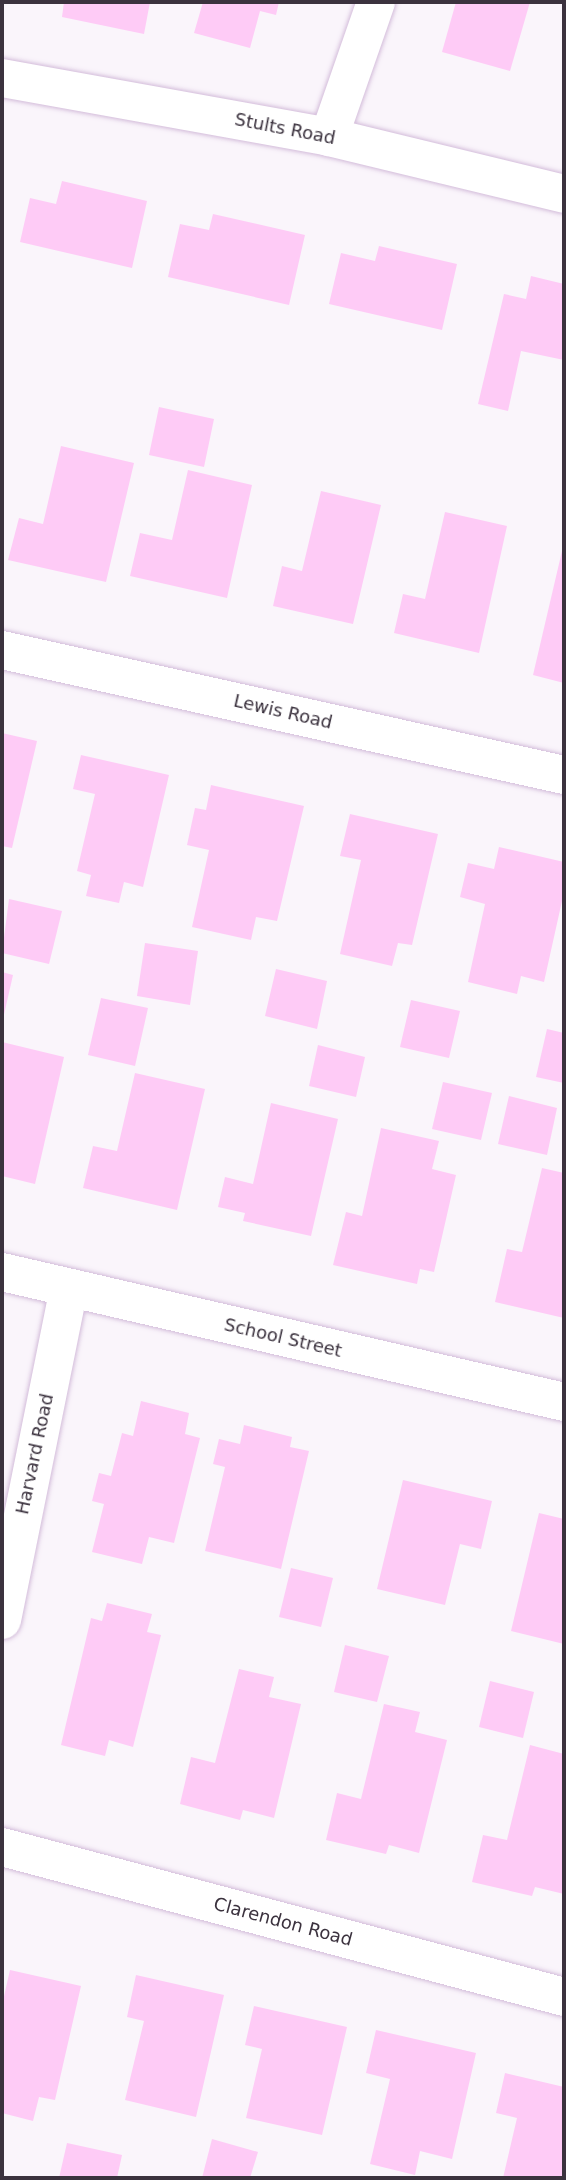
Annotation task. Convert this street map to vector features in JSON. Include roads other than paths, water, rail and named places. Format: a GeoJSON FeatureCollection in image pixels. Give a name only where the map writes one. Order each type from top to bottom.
{"type":"FeatureCollection","features":[{"type":"Feature","properties":{"kind":"street"},"geometry":{"type":"LineString","coordinates":[[329,137],[376,2]]}},
{"type":"Feature","properties":{"kind":"street","name":"Stults Road"},"geometry":{"type":"LineString","coordinates":[[2,78],[329,137],[564,194]]}},
{"type":"Feature","properties":{"kind":"street","name":"Lewis Road"},"geometry":{"type":"LineString","coordinates":[[2,650],[564,775]]}},
{"type":"Feature","properties":{"kind":"street","name":"School Street"},"geometry":{"type":"LineString","coordinates":[[2,1272],[564,1402]]}},
{"type":"Feature","properties":{"kind":"street","name":"Harvard Road"},"geometry":{"type":"LineString","coordinates":[[2,1619],[69,1289]]}},
{"type":"Feature","properties":{"kind":"street","name":"Clarendon Road"},"geometry":{"type":"LineString","coordinates":[[2,1847],[564,1997]]}}]}
